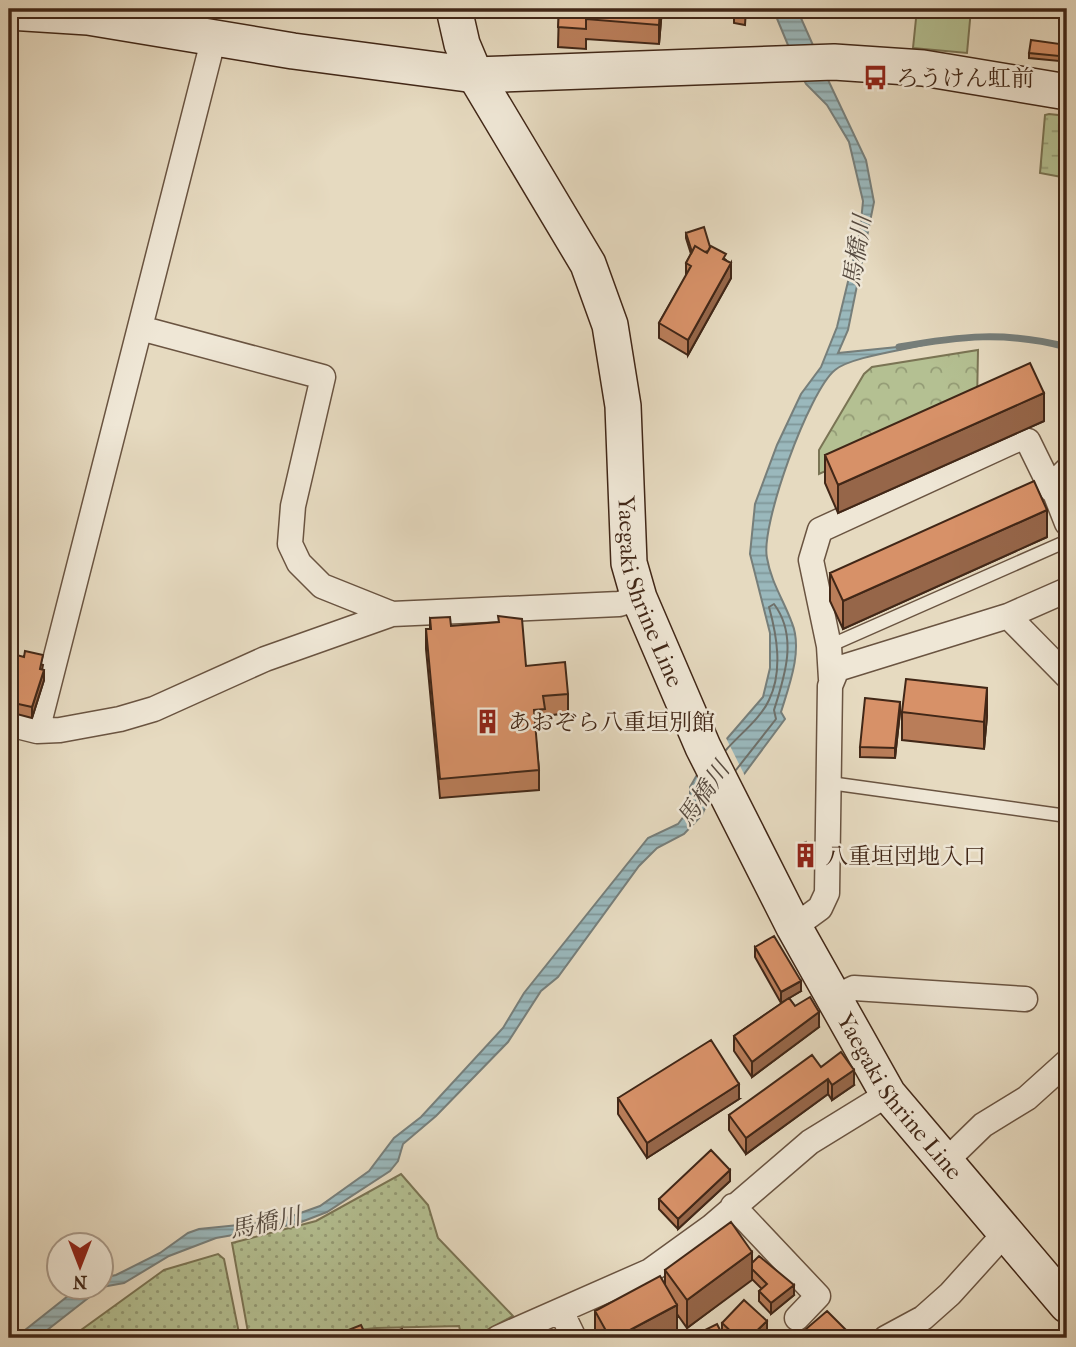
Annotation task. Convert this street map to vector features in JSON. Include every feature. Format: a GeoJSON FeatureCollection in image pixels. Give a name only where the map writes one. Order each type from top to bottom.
{"type":"FeatureCollection","features":[{"type":"Feature","properties":{"kind":"main road","name":"Yaegaki Shrine Line"},"geometry":{"type":"LineString","coordinates":[[454,9],[462,44],[475,75],[588,264],[610,325],[623,406],[629,563],[639,598],[705,751],[794,927],[888,1094],[1067,1305]]}},
{"type":"Feature","properties":{"kind":"main road"},"geometry":{"type":"LineString","coordinates":[[9,12],[88,17],[420,69],[475,75],[834,62],[923,68],[1067,92]]}},
{"type":"Feature","properties":{"kind":"street"},"geometry":{"type":"LineString","coordinates":[[37,731],[214,37]]}},
{"type":"Feature","properties":{"kind":"street"},"geometry":{"type":"LineString","coordinates":[[140,328],[323,377],[293,506],[290,544],[299,563],[323,586],[392,614]]}},
{"type":"Feature","properties":{"kind":"street"},"geometry":{"type":"LineString","coordinates":[[794,927],[820,908],[827,893],[831,679],[829,646],[811,560],[820,530],[1018,439],[1028,441],[1067,523]]}},
{"type":"Feature","properties":{"kind":"street"},"geometry":{"type":"LineString","coordinates":[[1052,490],[1054,481],[1067,470]]}},
{"type":"Feature","properties":{"kind":"street"},"geometry":{"type":"LineString","coordinates":[[831,679],[833,673],[844,665],[1008,616],[1067,590]]}},
{"type":"Feature","properties":{"kind":"street"},"geometry":{"type":"LineString","coordinates":[[9,724],[37,731],[87,726],[154,709],[265,659],[392,614],[619,604],[639,598]]}},
{"type":"Feature","properties":{"kind":"street"},"geometry":{"type":"LineString","coordinates":[[1008,616],[1067,676]]}},
{"type":"Feature","properties":{"kind":"street"},"geometry":{"type":"LineString","coordinates":[[833,998],[854,988],[1025,999]]}},
{"type":"Feature","properties":{"kind":"street"},"geometry":{"type":"LineString","coordinates":[[946,1161],[983,1125],[1027,1098],[1067,1062]]}},
{"type":"Feature","properties":{"kind":"street"},"geometry":{"type":"LineString","coordinates":[[498,1338],[650,1271],[711,1227],[810,1142],[888,1094]]}},
{"type":"Feature","properties":{"kind":"street"},"geometry":{"type":"LineString","coordinates":[[733,1206],[818,1296],[797,1318]]}},
{"type":"Feature","properties":{"kind":"street"},"geometry":{"type":"LineString","coordinates":[[886,1338],[923,1318],[950,1294],[1006,1232]]}},
{"type":"Feature","properties":{"kind":"street"},"geometry":{"type":"LineString","coordinates":[[561,1311],[574,1338]]}},
{"type":"Feature","properties":{"kind":"lane"},"geometry":{"type":"LineString","coordinates":[[829,646],[1067,541]]}},
{"type":"Feature","properties":{"kind":"lane"},"geometry":{"type":"LineString","coordinates":[[830,783],[1067,816]]}},
{"type":"Feature","properties":{"kind":"green space"},"geometry":{"type":"Polygon","coordinates":[[[917,9],[971,9],[967,53],[913,48],[917,9]]]}},
{"type":"Feature","properties":{"kind":"green space"},"geometry":{"type":"Polygon","coordinates":[[[1045,115],[1067,116],[1067,178],[1040,173],[1045,115]]]}},
{"type":"Feature","properties":{"kind":"green space"},"geometry":{"type":"Polygon","coordinates":[[[978,350],[977,404],[819,474],[819,450],[864,374],[872,367],[978,350]]]}},
{"type":"Feature","properties":{"kind":"green space"},"geometry":{"type":"Polygon","coordinates":[[[401,1174],[428,1205],[438,1238],[513,1316],[472,1338],[462,1338],[459,1326],[376,1328],[287,1338],[249,1338],[232,1243],[316,1221],[401,1174]]]}},
{"type":"Feature","properties":{"kind":"green space"},"geometry":{"type":"Polygon","coordinates":[[[218,1254],[224,1259],[240,1338],[70,1338],[164,1270],[218,1254]]]}},
{"type":"Feature","properties":{"kind":"water"},"geometry":{"type":"Polygon","coordinates":[[[773,9],[797,9],[820,61],[795,62],[773,9]]]}},
{"type":"Feature","properties":{"kind":"water","name":"馬橋川"},"geometry":{"type":"Polygon","coordinates":[[[796,65],[821,65],[866,160],[874,202],[848,330],[838,353],[927,344],[842,365],[824,383],[800,430],[779,490],[767,542],[771,575],[795,634],[794,668],[781,712],[785,719],[730,793],[712,756],[763,697],[770,668],[770,633],[750,554],[755,504],[777,445],[801,394],[821,367],[837,327],[860,232],[863,201],[849,142],[827,105],[806,84],[796,65]]]}},
{"type":"Feature","properties":{"kind":"water","name":"馬橋川"},"geometry":{"type":"Polygon","coordinates":[[[705,761],[709,799],[702,815],[684,834],[657,848],[639,866],[558,977],[541,991],[508,1042],[436,1116],[403,1144],[398,1161],[390,1171],[327,1212],[296,1224],[216,1238],[169,1256],[124,1283],[116,1284],[116,1275],[160,1253],[188,1233],[199,1229],[278,1221],[320,1206],[369,1171],[394,1138],[421,1117],[503,1028],[524,993],[648,838],[678,824],[690,808],[690,787],[705,761]]]}},
{"type":"Feature","properties":{"kind":"water"},"geometry":{"type":"Polygon","coordinates":[[[60,1302],[83,1302],[37,1338],[15,1338],[60,1302]]]}},
{"type":"Feature","properties":{"kind":"pier"},"geometry":{"type":"Polygon","coordinates":[[[725,736],[745,776],[732,795],[709,754],[725,736]]]}},
{"type":"Feature","properties":{"kind":"building"},"geometry":{"type":"Polygon","coordinates":[[[559,9],[660,9],[659,25],[586,19],[586,29],[558,27],[559,9]]]}},
{"type":"Feature","properties":{"kind":"building"},"geometry":{"type":"Polygon","coordinates":[[[734,9],[746,9],[745,15],[734,13],[734,9]]]}},
{"type":"Feature","properties":{"kind":"building"},"geometry":{"type":"Polygon","coordinates":[[[1031,40],[1060,44],[1059,56],[1029,53],[1031,40]]]}},
{"type":"Feature","properties":{"kind":"building"},"geometry":{"type":"Polygon","coordinates":[[[704,227],[710,247],[705,252],[695,246],[692,252],[686,233],[704,227]]]}},
{"type":"Feature","properties":{"kind":"building"},"geometry":{"type":"Polygon","coordinates":[[[695,246],[707,253],[711,246],[726,254],[723,259],[731,263],[688,340],[659,323],[691,266],[686,263],[695,246]]]}},
{"type":"Feature","properties":{"kind":"building"},"geometry":{"type":"Polygon","coordinates":[[[1030,363],[1044,393],[838,485],[825,455],[1030,363]]]}},
{"type":"Feature","properties":{"kind":"building"},"geometry":{"type":"Polygon","coordinates":[[[1066,364],[1067,395],[1065,395],[1066,364]]]}},
{"type":"Feature","properties":{"kind":"building"},"geometry":{"type":"Polygon","coordinates":[[[1034,481],[1047,510],[843,601],[830,573],[1034,481]]]}},
{"type":"Feature","properties":{"kind":"building","name":"あおぞら八重垣別館"},"geometry":{"type":"Polygon","coordinates":[[[498,616],[522,619],[526,666],[565,662],[568,694],[543,696],[545,709],[534,710],[539,770],[440,779],[426,629],[431,629],[430,618],[450,617],[451,626],[499,622],[498,616]]]}},
{"type":"Feature","properties":{"kind":"building"},"geometry":{"type":"Polygon","coordinates":[[[25,651],[43,655],[40,669],[44,670],[32,707],[9,702],[9,653],[24,657],[25,651]]]}},
{"type":"Feature","properties":{"kind":"building"},"geometry":{"type":"Polygon","coordinates":[[[906,679],[987,688],[984,722],[902,712],[906,679]]]}},
{"type":"Feature","properties":{"kind":"building"},"geometry":{"type":"Polygon","coordinates":[[[865,698],[900,702],[895,748],[860,747],[865,698]]]}},
{"type":"Feature","properties":{"kind":"building"},"geometry":{"type":"Polygon","coordinates":[[[806,842],[811,856],[804,859],[798,845],[806,842]]]}},
{"type":"Feature","properties":{"kind":"building"},"geometry":{"type":"Polygon","coordinates":[[[774,936],[801,981],[781,992],[755,947],[774,936]]]}},
{"type":"Feature","properties":{"kind":"building"},"geometry":{"type":"Polygon","coordinates":[[[810,997],[819,1012],[752,1062],[734,1036],[789,998],[795,1006],[810,997]]]}},
{"type":"Feature","properties":{"kind":"building"},"geometry":{"type":"Polygon","coordinates":[[[711,1040],[739,1084],[647,1143],[618,1098],[711,1040]]]}},
{"type":"Feature","properties":{"kind":"building"},"geometry":{"type":"Polygon","coordinates":[[[841,1052],[854,1070],[832,1085],[828,1079],[746,1138],[729,1115],[812,1055],[821,1067],[841,1052]]]}},
{"type":"Feature","properties":{"kind":"building"},"geometry":{"type":"Polygon","coordinates":[[[711,1150],[730,1170],[678,1219],[659,1199],[711,1150]]]}},
{"type":"Feature","properties":{"kind":"building"},"geometry":{"type":"Polygon","coordinates":[[[731,1222],[752,1252],[687,1300],[665,1270],[731,1222]]]}},
{"type":"Feature","properties":{"kind":"building"},"geometry":{"type":"Polygon","coordinates":[[[759,1256],[794,1285],[771,1303],[759,1291],[767,1284],[752,1269],[752,1263],[759,1256]]]}},
{"type":"Feature","properties":{"kind":"building"},"geometry":{"type":"Polygon","coordinates":[[[660,1276],[677,1305],[615,1338],[610,1338],[595,1311],[660,1276]]]}},
{"type":"Feature","properties":{"kind":"building"},"geometry":{"type":"Polygon","coordinates":[[[744,1300],[767,1321],[749,1338],[738,1338],[722,1323],[744,1300]]]}},
{"type":"Feature","properties":{"kind":"building"},"geometry":{"type":"Polygon","coordinates":[[[827,1311],[849,1333],[843,1338],[802,1338],[799,1335],[827,1311]]]}},
{"type":"Feature","properties":{"kind":"building"},"geometry":{"type":"Polygon","coordinates":[[[717,1324],[724,1338],[694,1338],[693,1336],[717,1324]]]}},
{"type":"Feature","properties":{"kind":"building"},"geometry":{"type":"Polygon","coordinates":[[[361,1325],[367,1338],[314,1338],[333,1330],[336,1335],[361,1325]]]}},
{"type":"Feature","properties":{"kind":"building"},"geometry":{"type":"Polygon","coordinates":[[[402,1329],[406,1338],[378,1338],[402,1329]]]}},
{"type":"Feature","properties":{"kind":"waterway"},"geometry":{"type":"LineString","coordinates":[[899,347],[983,337],[1024,339],[1067,347]]}},
{"type":"Feature","properties":{"kind":"place","name":"ろうけん虹前"},"geometry":{"type":"Point","coordinates":[876,78]}},
{"type":"Feature","properties":{"kind":"place","name":"あおぞら八重垣別館"},"geometry":{"type":"Point","coordinates":[488,722]}},
{"type":"Feature","properties":{"kind":"place","name":"八重垣団地入口"},"geometry":{"type":"Point","coordinates":[805,856]}}]}
